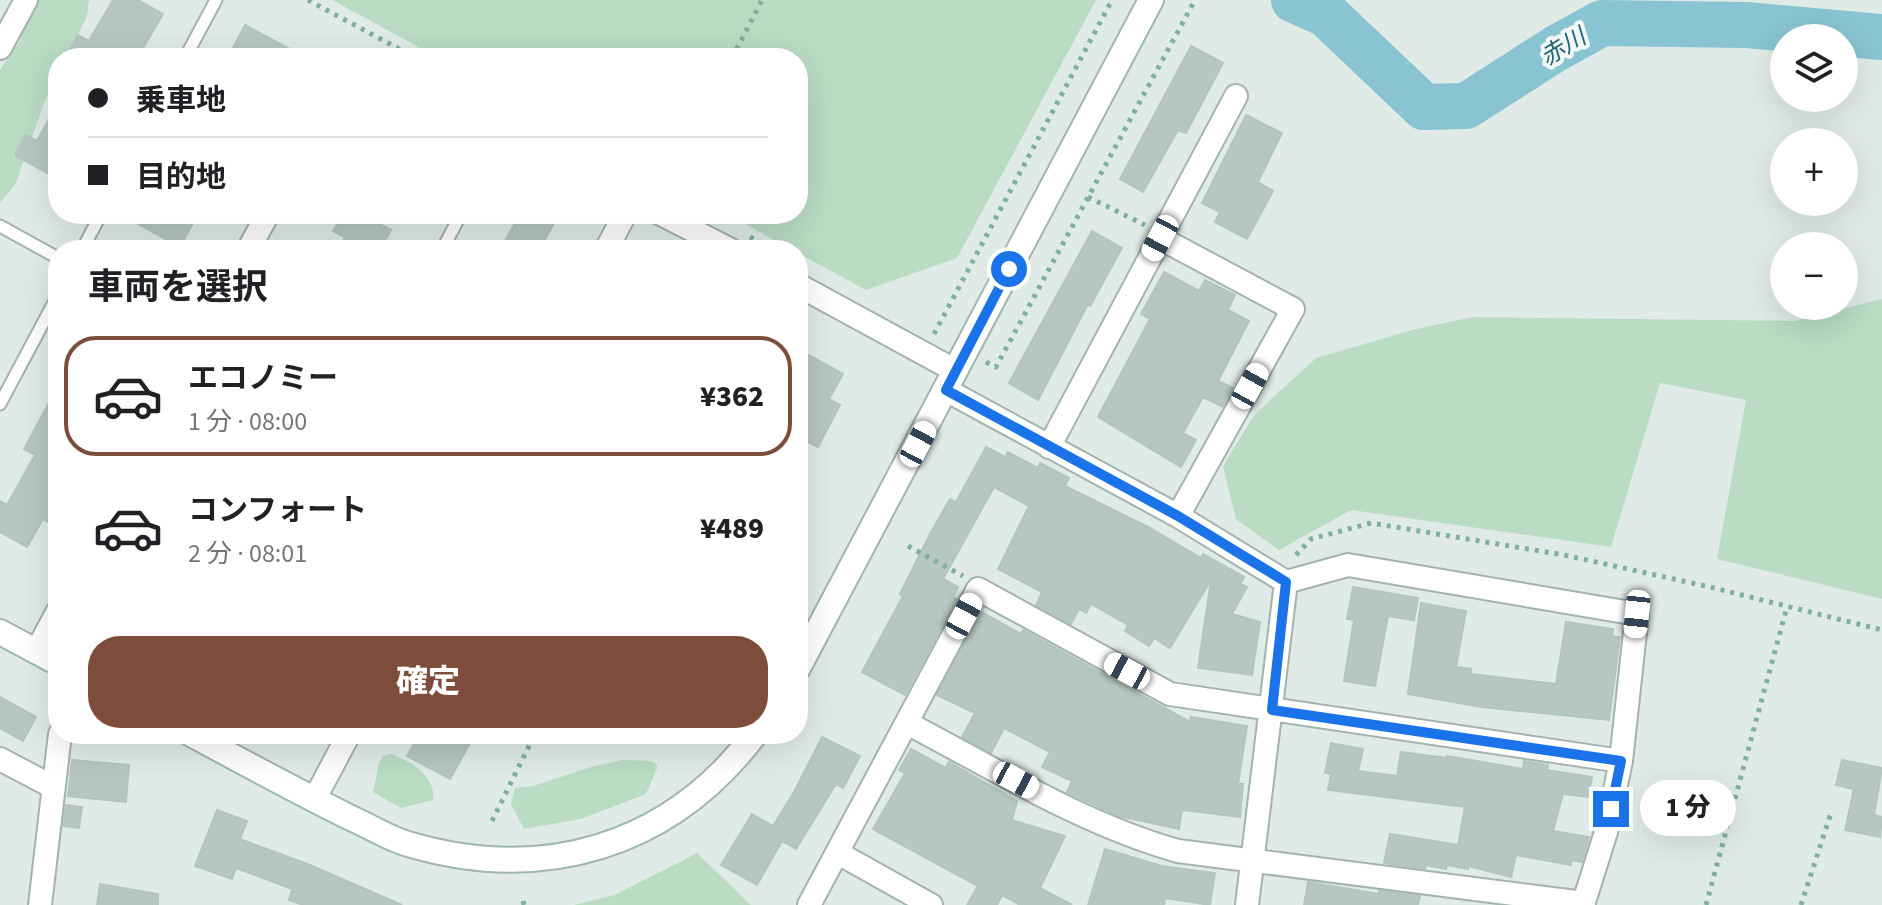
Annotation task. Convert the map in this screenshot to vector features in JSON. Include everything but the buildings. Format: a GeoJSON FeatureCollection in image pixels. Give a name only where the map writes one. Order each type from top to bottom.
{"type":"FeatureCollection","features":[{"type":"Feature","properties":{"kind":"street"},"geometry":{"type":"LineString","coordinates":[[0,48],[26,0]]}},
{"type":"Feature","properties":{"kind":"street"},"geometry":{"type":"LineString","coordinates":[[808,644],[1151,0]]}},
{"type":"Feature","properties":{"kind":"street"},"geometry":{"type":"LineString","coordinates":[[1049,447],[1236,96]]}},
{"type":"Feature","properties":{"kind":"street"},"geometry":{"type":"LineString","coordinates":[[680,224],[712,240]]}},
{"type":"Feature","properties":{"kind":"street"},"geometry":{"type":"LineString","coordinates":[[1161,236],[1293,309],[1178,516]]}},
{"type":"Feature","properties":{"kind":"street"},"geometry":{"type":"LineString","coordinates":[[808,290],[956,371],[1049,447],[1178,516],[1286,582],[1348,565],[1637,614],[1621,761],[1606,832],[1583,904],[1178,851],[1142,841],[1098,823],[907,723]]}},
{"type":"Feature","properties":{"kind":"street"},"geometry":{"type":"LineString","coordinates":[[1247,905],[1255,859],[1286,582]]}},
{"type":"Feature","properties":{"kind":"street"},"geometry":{"type":"LineString","coordinates":[[809,905],[978,589],[1170,694],[1621,761]]}},
{"type":"Feature","properties":{"kind":"street"},"geometry":{"type":"LineString","coordinates":[[0,632],[47,657]]}},
{"type":"Feature","properties":{"kind":"street"},"geometry":{"type":"LineString","coordinates":[[40,905],[59,744]]}},
{"type":"Feature","properties":{"kind":"street"},"geometry":{"type":"LineString","coordinates":[[210,744],[314,800],[405,843],[457,856],[504,861],[554,858],[605,846],[655,823],[700,795],[748,744]]}},
{"type":"Feature","properties":{"kind":"street"},"geometry":{"type":"LineString","coordinates":[[314,800],[344,744]]}},
{"type":"Feature","properties":{"kind":"street"},"geometry":{"type":"LineString","coordinates":[[0,759],[53,787]]}},
{"type":"Feature","properties":{"kind":"street"},"geometry":{"type":"LineString","coordinates":[[838,853],[931,905]]}},
{"type":"Feature","properties":{"kind":"lane"},"geometry":{"type":"LineString","coordinates":[[190,48],[216,0]]}},
{"type":"Feature","properties":{"kind":"lane"},"geometry":{"type":"LineString","coordinates":[[0,226],[48,252]]}},
{"type":"Feature","properties":{"kind":"lane"},"geometry":{"type":"LineString","coordinates":[[0,404],[48,314]]}},
{"type":"Feature","properties":{"kind":"path"},"geometry":{"type":"LineString","coordinates":[[308,0],[397,48]]}},
{"type":"Feature","properties":{"kind":"path"},"geometry":{"type":"LineString","coordinates":[[737,48],[762,0]]}},
{"type":"Feature","properties":{"kind":"path"},"geometry":{"type":"LineString","coordinates":[[933,335],[1112,0]]}},
{"type":"Feature","properties":{"kind":"path"},"geometry":{"type":"LineString","coordinates":[[956,371],[996,367],[1195,0]]}},
{"type":"Feature","properties":{"kind":"path"},"geometry":{"type":"LineString","coordinates":[[1088,197],[1161,236]]}},
{"type":"Feature","properties":{"kind":"path"},"geometry":{"type":"LineString","coordinates":[[1286,582],[1298,551],[1311,539],[1371,523],[1564,555],[1882,630]]}},
{"type":"Feature","properties":{"kind":"path"},"geometry":{"type":"LineString","coordinates":[[908,546],[968,578],[978,589]]}},
{"type":"Feature","properties":{"kind":"path"},"geometry":{"type":"LineString","coordinates":[[1706,905],[1787,607]]}},
{"type":"Feature","properties":{"kind":"path"},"geometry":{"type":"LineString","coordinates":[[492,821],[530,744]]}},
{"type":"Feature","properties":{"kind":"path"},"geometry":{"type":"LineString","coordinates":[[1801,905],[1831,813]]}},
{"type":"Feature","properties":{"kind":"green space"},"geometry":{"type":"Polygon","coordinates":[[[38,0],[89,0],[87,16],[71,48],[48,48],[48,95],[15,185],[0,203],[0,70],[20,41],[26,17],[38,0]]]}},
{"type":"Feature","properties":{"kind":"green space"},"geometry":{"type":"Polygon","coordinates":[[[332,0],[1096,0],[957,258],[866,290],[808,258],[808,240],[774,240],[745,224],[808,224],[808,48],[421,48],[332,0]]]}},
{"type":"Feature","properties":{"kind":"green space"},"geometry":{"type":"Polygon","coordinates":[[[1882,299],[1882,599],[1717,559],[1746,400],[1660,383],[1611,547],[1351,510],[1279,550],[1236,519],[1223,466],[1255,414],[1316,358],[1416,329],[1473,317],[1858,320],[1858,305],[1882,299]]]}},
{"type":"Feature","properties":{"kind":"green space"},"geometry":{"type":"Polygon","coordinates":[[[391,754],[407,761],[427,777],[433,800],[401,808],[373,792],[379,763],[383,756],[391,754]]]}},
{"type":"Feature","properties":{"kind":"green space"},"geometry":{"type":"Polygon","coordinates":[[[622,760],[652,761],[658,766],[646,794],[581,819],[524,829],[511,804],[515,788],[533,786],[622,760]]]}},
{"type":"Feature","properties":{"kind":"green space"},"geometry":{"type":"Polygon","coordinates":[[[697,853],[751,905],[574,905],[615,895],[697,853]]]}},
{"type":"Feature","properties":{"kind":"waterway","name":"赤川"},"geometry":{"type":"LineString","coordinates":[[1294,0],[1326,14],[1424,107],[1466,106],[1602,23],[1746,25],[1882,37]]}},
{"type":"Feature","properties":{"kind":"route"},"geometry":{"type":"LineString","coordinates":[[1009,269],[946,390],[1178,516],[1286,582],[1272,710],[1621,761],[1611,809]]}}]}
